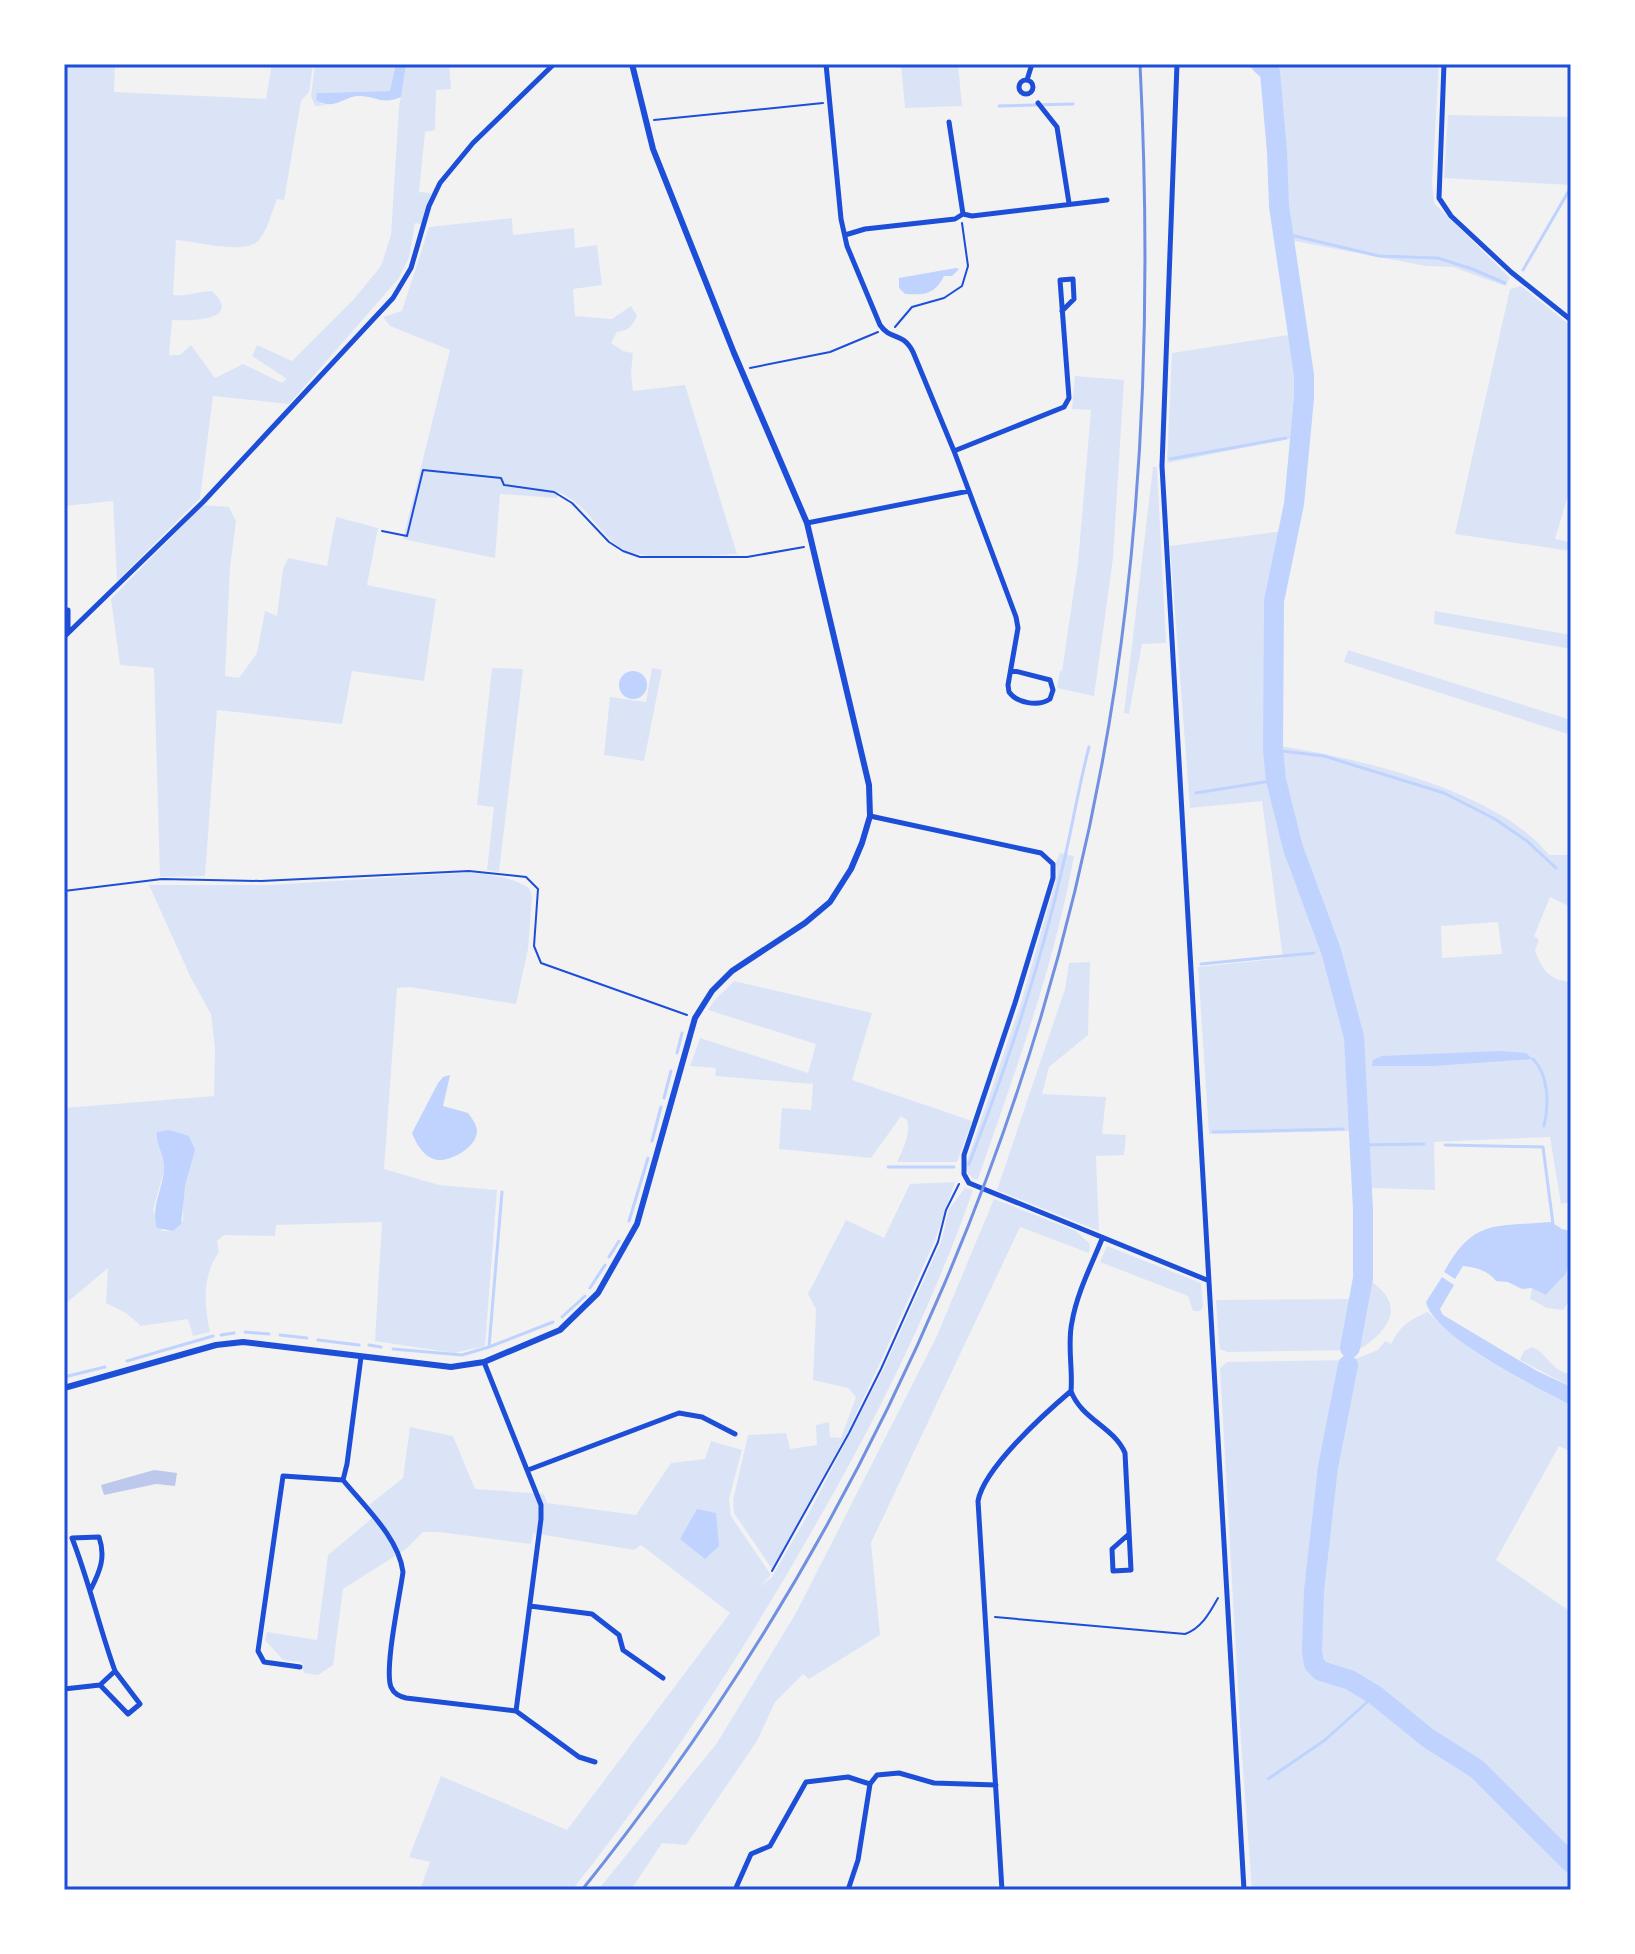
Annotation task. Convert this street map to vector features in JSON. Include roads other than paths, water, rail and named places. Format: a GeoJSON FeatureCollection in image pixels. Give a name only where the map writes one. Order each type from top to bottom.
{"type":"FeatureCollection","features":[{"type":"Feature","properties":{"kind":"street"},"geometry":{"type":"LineString","coordinates":[[66,635],[203,502],[393,298],[413,262],[429,206],[440,183],[473,143],[554,64]]}},
{"type":"Feature","properties":{"kind":"street"},"geometry":{"type":"LineString","coordinates":[[64,1388],[230,1343],[451,1367],[484,1362],[560,1330],[598,1293],[637,1224],[695,1018],[712,991],[732,971],[805,923],[830,902],[851,869],[870,816],[869,785],[813,544],[653,149],[632,64]]}},
{"type":"Feature","properties":{"kind":"street"},"geometry":{"type":"LineString","coordinates":[[826,64],[845,235],[884,330],[906,340],[954,451],[1016,617],[1018,628],[1008,685],[1013,697],[1037,703],[1050,699],[1053,690],[1050,680],[1011,670]]}},
{"type":"Feature","properties":{"kind":"street"},"geometry":{"type":"LineString","coordinates":[[1027,80],[1032,64]]}},
{"type":"Feature","properties":{"kind":"street"},"geometry":{"type":"LineString","coordinates":[[1177,64],[1162,466],[1244,1890]]}},
{"type":"Feature","properties":{"kind":"street"},"geometry":{"type":"LineString","coordinates":[[1444,64],[1439,198],[1451,216],[1511,272],[1571,320]]}},
{"type":"Feature","properties":{"kind":"street"},"geometry":{"type":"LineString","coordinates":[[1040,105],[1057,127],[1069,203]]}},
{"type":"Feature","properties":{"kind":"street"},"geometry":{"type":"LineString","coordinates":[[949,122],[963,214]]}},
{"type":"Feature","properties":{"kind":"street"},"geometry":{"type":"LineString","coordinates":[[845,235],[865,229],[955,219],[963,214],[972,216],[1107,200]]}},
{"type":"Feature","properties":{"kind":"street"},"geometry":{"type":"LineString","coordinates":[[954,451],[1064,407],[1069,398],[1062,311],[1060,280],[1073,279],[1074,299],[1062,311]]}},
{"type":"Feature","properties":{"kind":"street"},"geometry":{"type":"LineString","coordinates":[[807,523],[969,491]]}},
{"type":"Feature","properties":{"kind":"street"},"geometry":{"type":"LineString","coordinates":[[66,635],[68,610]]}},
{"type":"Feature","properties":{"kind":"street"},"geometry":{"type":"LineString","coordinates":[[870,816],[1041,853],[1053,864],[1053,878],[1015,1003],[964,1155],[964,1174],[969,1183],[1207,1280]]}},
{"type":"Feature","properties":{"kind":"street"},"geometry":{"type":"LineString","coordinates":[[1102,1239],[1077,1301],[1071,1325],[1071,1391],[1080,1409],[1121,1444],[1125,1453],[1131,1570],[1113,1571],[1112,1549],[1129,1534]]}},
{"type":"Feature","properties":{"kind":"street"},"geometry":{"type":"LineString","coordinates":[[343,1480],[361,1357]]}},
{"type":"Feature","properties":{"kind":"street"},"geometry":{"type":"LineString","coordinates":[[484,1362],[541,1505],[516,1711]]}},
{"type":"Feature","properties":{"kind":"street"},"geometry":{"type":"LineString","coordinates":[[1002,1890],[978,1501],[980,1489],[1042,1416],[1071,1391]]}},
{"type":"Feature","properties":{"kind":"street"},"geometry":{"type":"LineString","coordinates":[[528,1470],[679,1413],[702,1417],[735,1434]]}},
{"type":"Feature","properties":{"kind":"street"},"geometry":{"type":"LineString","coordinates":[[300,1667],[264,1662],[258,1651],[283,1476],[343,1480],[387,1535],[402,1562],[390,1667],[390,1684],[396,1694],[406,1698],[516,1711],[579,1757],[595,1762]]}},
{"type":"Feature","properties":{"kind":"street"},"geometry":{"type":"LineString","coordinates":[[91,1589],[100,1571],[104,1552],[99,1537],[72,1538],[115,1671],[140,1704],[128,1714],[100,1685]]}},
{"type":"Feature","properties":{"kind":"street"},"geometry":{"type":"LineString","coordinates":[[530,1606],[592,1614],[619,1635],[623,1650],[663,1678]]}},
{"type":"Feature","properties":{"kind":"street"},"geometry":{"type":"LineString","coordinates":[[64,1689],[100,1685],[115,1671]]}},
{"type":"Feature","properties":{"kind":"street"},"geometry":{"type":"LineString","coordinates":[[848,1890],[858,1860],[870,1784],[877,1775],[891,1772],[934,1783],[996,1785]]}},
{"type":"Feature","properties":{"kind":"street"},"geometry":{"type":"LineString","coordinates":[[735,1890],[751,1854],[770,1846],[806,1782],[848,1777],[870,1784]]}},
{"type":"Feature","properties":{"kind":"water"},"geometry":{"type":"Polygon","coordinates":[[[396,64],[406,64],[401,97],[384,100],[355,96],[334,104],[316,100],[317,93],[390,91],[396,64]]]}},
{"type":"Feature","properties":{"kind":"water"},"geometry":{"type":"Polygon","coordinates":[[[959,269],[952,276],[944,276],[928,292],[905,294],[899,288],[899,278],[959,269]]]}},
{"type":"Feature","properties":{"kind":"water"},"geometry":{"type":"Polygon","coordinates":[[[633,671],[643,675],[647,685],[643,695],[633,699],[623,695],[619,685],[623,675],[633,671]]]}},
{"type":"Feature","properties":{"kind":"water"},"geometry":{"type":"Polygon","coordinates":[[[1499,1051],[1526,1053],[1533,1059],[1433,1066],[1372,1066],[1373,1060],[1382,1056],[1499,1051]]]}},
{"type":"Feature","properties":{"kind":"water"},"geometry":{"type":"Polygon","coordinates":[[[450,1075],[443,1106],[468,1113],[477,1130],[469,1147],[450,1158],[438,1160],[425,1154],[412,1133],[438,1083],[450,1075]]]}},
{"type":"Feature","properties":{"kind":"water"},"geometry":{"type":"Polygon","coordinates":[[[169,1130],[189,1136],[195,1150],[185,1187],[181,1224],[173,1231],[157,1228],[155,1219],[164,1164],[157,1132],[169,1130]]]}},
{"type":"Feature","properties":{"kind":"water"},"geometry":{"type":"Polygon","coordinates":[[[1551,1222],[1571,1231],[1571,1248],[1564,1276],[1546,1295],[1532,1288],[1522,1289],[1508,1282],[1496,1281],[1486,1272],[1472,1267],[1463,1266],[1455,1279],[1444,1272],[1455,1254],[1477,1233],[1501,1226],[1551,1222]]]}},
{"type":"Feature","properties":{"kind":"water"},"geometry":{"type":"Polygon","coordinates":[[[1442,1277],[1454,1285],[1440,1309],[1443,1315],[1537,1371],[1571,1387],[1571,1405],[1489,1360],[1447,1330],[1433,1316],[1426,1302],[1442,1277]]]}},
{"type":"Feature","properties":{"kind":"water"},"geometry":{"type":"Polygon","coordinates":[[[697,1509],[716,1513],[719,1546],[705,1559],[680,1539],[697,1509]]]}},
{"type":"Feature","properties":{"kind":"waterway"},"geometry":{"type":"LineString","coordinates":[[1261,64],[1270,72],[1279,206],[1304,375],[1294,504],[1274,601],[1273,750],[1276,780],[1293,848],[1331,951],[1354,1037],[1363,1210],[1363,1278],[1350,1348]]}},
{"type":"Feature","properties":{"kind":"waterway"},"geometry":{"type":"LineString","coordinates":[[999,106],[1073,104]]}},
{"type":"Feature","properties":{"kind":"waterway"},"geometry":{"type":"LineString","coordinates":[[1523,270],[1571,187]]}},
{"type":"Feature","properties":{"kind":"waterway"},"geometry":{"type":"LineString","coordinates":[[1282,233],[1379,256],[1438,258],[1505,283]]}},
{"type":"Feature","properties":{"kind":"waterway"},"geometry":{"type":"LineString","coordinates":[[1295,437],[1300,437]]}},
{"type":"Feature","properties":{"kind":"waterway"},"geometry":{"type":"LineString","coordinates":[[1170,459],[1286,438]]}},
{"type":"Feature","properties":{"kind":"waterway"},"geometry":{"type":"LineString","coordinates":[[969,1164],[1034,976],[1055,900],[1089,747]]}},
{"type":"Feature","properties":{"kind":"waterway"},"geometry":{"type":"LineString","coordinates":[[1273,750],[1324,756],[1444,793],[1495,819],[1527,841],[1556,868]]}},
{"type":"Feature","properties":{"kind":"waterway"},"geometry":{"type":"LineString","coordinates":[[1196,793],[1276,780]]}},
{"type":"Feature","properties":{"kind":"waterway"},"geometry":{"type":"LineString","coordinates":[[1201,964],[1314,953]]}},
{"type":"Feature","properties":{"kind":"waterway"},"geometry":{"type":"LineString","coordinates":[[677,1053],[682,1033]]}},
{"type":"Feature","properties":{"kind":"waterway"},"geometry":{"type":"LineString","coordinates":[[1533,1059],[1545,1082],[1547,1109],[1544,1126]]}},
{"type":"Feature","properties":{"kind":"waterway"},"geometry":{"type":"LineString","coordinates":[[664,1098],[671,1071]]}},
{"type":"Feature","properties":{"kind":"waterway"},"geometry":{"type":"LineString","coordinates":[[652,1141],[661,1107]]}},
{"type":"Feature","properties":{"kind":"waterway"},"geometry":{"type":"LineString","coordinates":[[1213,1132],[1343,1129]]}},
{"type":"Feature","properties":{"kind":"waterway"},"geometry":{"type":"LineString","coordinates":[[1360,1145],[1424,1144]]}},
{"type":"Feature","properties":{"kind":"waterway"},"geometry":{"type":"LineString","coordinates":[[1445,1145],[1543,1147],[1553,1224]]}},
{"type":"Feature","properties":{"kind":"waterway"},"geometry":{"type":"LineString","coordinates":[[629,1221],[648,1158]]}},
{"type":"Feature","properties":{"kind":"waterway"},"geometry":{"type":"LineString","coordinates":[[888,1167],[954,1167]]}},
{"type":"Feature","properties":{"kind":"waterway"},"geometry":{"type":"LineString","coordinates":[[393,1349],[462,1355],[489,1347],[502,1192]]}},
{"type":"Feature","properties":{"kind":"waterway"},"geometry":{"type":"LineString","coordinates":[[609,1257],[619,1241]]}},
{"type":"Feature","properties":{"kind":"waterway"},"geometry":{"type":"LineString","coordinates":[[590,1288],[605,1265]]}},
{"type":"Feature","properties":{"kind":"waterway"},"geometry":{"type":"LineString","coordinates":[[562,1317],[585,1296]]}},
{"type":"Feature","properties":{"kind":"waterway"},"geometry":{"type":"LineString","coordinates":[[489,1347],[553,1322]]}},
{"type":"Feature","properties":{"kind":"waterway"},"geometry":{"type":"LineString","coordinates":[[245,1332],[269,1334]]}},
{"type":"Feature","properties":{"kind":"waterway"},"geometry":{"type":"LineString","coordinates":[[221,1335],[234,1333]]}},
{"type":"Feature","properties":{"kind":"waterway"},"geometry":{"type":"LineString","coordinates":[[280,1335],[307,1338]]}},
{"type":"Feature","properties":{"kind":"waterway"},"geometry":{"type":"LineString","coordinates":[[127,1361],[213,1336]]}},
{"type":"Feature","properties":{"kind":"waterway"},"geometry":{"type":"LineString","coordinates":[[318,1340],[359,1345]]}},
{"type":"Feature","properties":{"kind":"waterway"},"geometry":{"type":"LineString","coordinates":[[369,1345],[381,1347]]}},
{"type":"Feature","properties":{"kind":"waterway"},"geometry":{"type":"LineString","coordinates":[[1348,1365],[1328,1467],[1314,1591],[1314,1664],[1321,1671],[1350,1680],[1375,1695],[1428,1738],[1477,1769],[1571,1863]]}},
{"type":"Feature","properties":{"kind":"waterway"},"geometry":{"type":"LineString","coordinates":[[64,1377],[105,1367]]}},
{"type":"Feature","properties":{"kind":"waterway"},"geometry":{"type":"LineString","coordinates":[[1268,1779],[1325,1740],[1375,1695]]}},
{"type":"Feature","properties":{"kind":"railway"},"geometry":{"type":"LineString","coordinates":[[582,1890],[688,1749],[783,1600],[869,1445],[944,1285],[1008,1120],[1060,950],[1099,778],[1126,604],[1133,536],[1144,334],[1145,199],[1140,64]]}}]}
